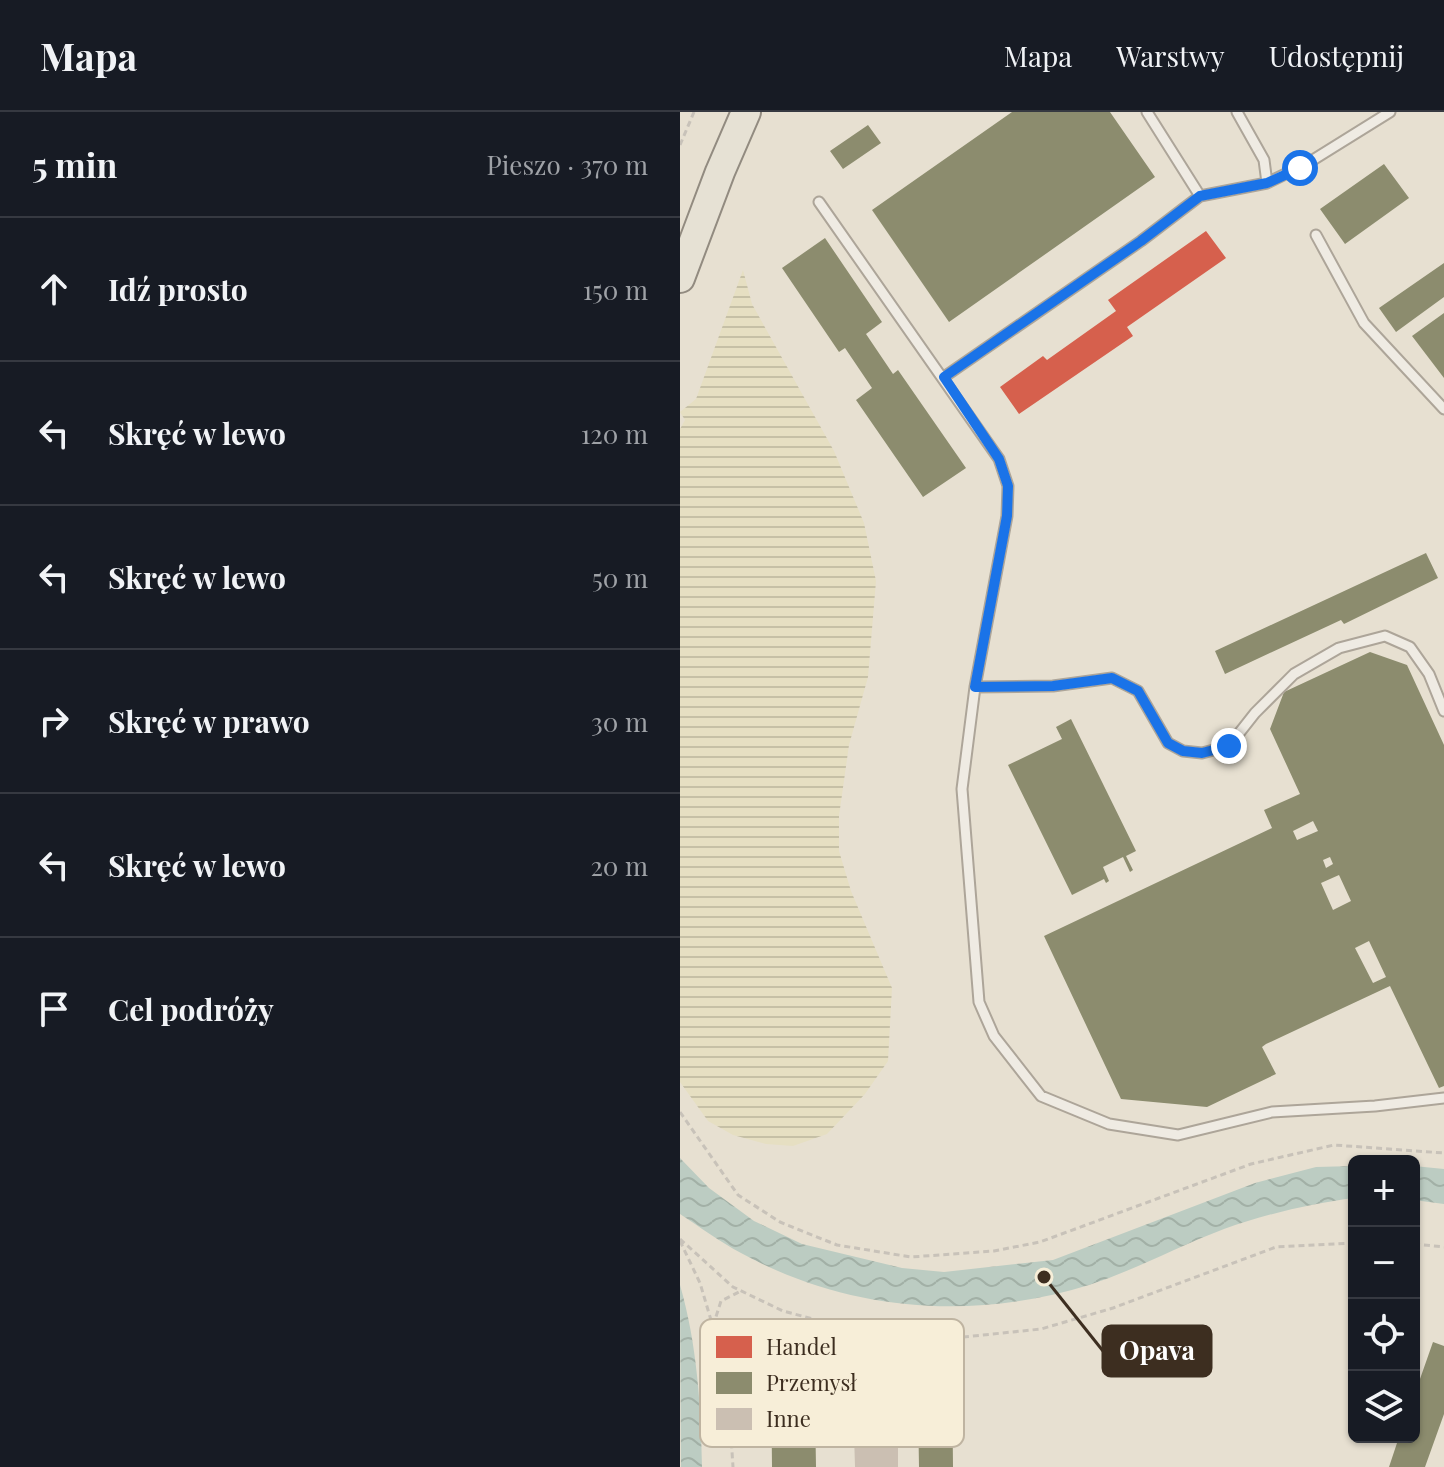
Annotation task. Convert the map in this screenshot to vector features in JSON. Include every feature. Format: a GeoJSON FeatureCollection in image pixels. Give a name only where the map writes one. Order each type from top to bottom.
{"type":"FeatureCollection","features":[{"type":"Feature","properties":{"kind":"main road"},"geometry":{"type":"LineString","coordinates":[[680,278],[746,112]]}},
{"type":"Feature","properties":{"kind":"lane"},"geometry":{"type":"LineString","coordinates":[[1147,112],[1200,196]]}},
{"type":"Feature","properties":{"kind":"lane"},"geometry":{"type":"LineString","coordinates":[[1237,112],[1264,160],[1267,183]]}},
{"type":"Feature","properties":{"kind":"lane"},"geometry":{"type":"LineString","coordinates":[[944,377],[1128,250],[1200,196],[1267,183],[1308,163],[1390,112]]}},
{"type":"Feature","properties":{"kind":"lane"},"geometry":{"type":"LineString","coordinates":[[819,202],[999,459],[1008,486],[1007,516],[975,687],[962,789],[979,1002],[994,1036],[1041,1096],[1109,1124],[1178,1135],[1272,1112],[1444,1098]]}},
{"type":"Feature","properties":{"kind":"lane"},"geometry":{"type":"LineString","coordinates":[[1316,235],[1364,323],[1444,409]]}},
{"type":"Feature","properties":{"kind":"lane"},"geometry":{"type":"LineString","coordinates":[[975,687],[1053,686],[1112,678],[1138,691],[1168,743],[1183,751],[1202,753],[1229,746],[1255,713],[1294,674],[1339,648],[1385,636],[1410,647],[1429,674],[1444,711]]}},
{"type":"Feature","properties":{"kind":"path"},"geometry":{"type":"LineString","coordinates":[[680,145],[694,112]]}},
{"type":"Feature","properties":{"kind":"path"},"geometry":{"type":"LineString","coordinates":[[680,1112],[738,1195],[780,1222],[837,1245],[911,1257],[994,1251],[1040,1242],[1251,1164],[1334,1145],[1444,1153]]}},
{"type":"Feature","properties":{"kind":"path"},"geometry":{"type":"LineString","coordinates":[[680,1240],[733,1287],[783,1311],[813,1319]]}},
{"type":"Feature","properties":{"kind":"path"},"geometry":{"type":"LineString","coordinates":[[680,1240],[700,1283],[711,1319]]}},
{"type":"Feature","properties":{"kind":"path"},"geometry":{"type":"LineString","coordinates":[[964,1337],[1041,1329],[1113,1308],[1276,1247],[1348,1243]]}},
{"type":"Feature","properties":{"kind":"path"},"geometry":{"type":"LineString","coordinates":[[1420,1245],[1444,1247]]}},
{"type":"Feature","properties":{"kind":"path"},"geometry":{"type":"LineString","coordinates":[[715,1319],[721,1301],[741,1291]]}},
{"type":"Feature","properties":{"kind":"path"},"geometry":{"type":"LineString","coordinates":[[732,1447],[733,1467]]}},
{"type":"Feature","properties":{"kind":"shaded area"},"geometry":{"type":"Polygon","coordinates":[[[743,270],[752,304],[834,451],[864,523],[876,581],[868,677],[849,745],[839,816],[839,851],[851,891],[892,988],[888,1061],[865,1094],[827,1134],[793,1146],[766,1144],[733,1135],[708,1121],[680,1082],[680,429],[685,420],[680,412],[696,399],[743,270]]]}},
{"type":"Feature","properties":{"kind":"water"},"geometry":{"type":"Polygon","coordinates":[[[680,1158],[709,1188],[754,1221],[802,1244],[902,1268],[944,1272],[1053,1260],[1255,1183],[1316,1167],[1348,1166],[1348,1199],[1288,1210],[1239,1224],[1089,1285],[1001,1303],[912,1305],[868,1299],[825,1288],[782,1273],[741,1253],[680,1214],[680,1158]]]}},
{"type":"Feature","properties":{"kind":"water"},"geometry":{"type":"Polygon","coordinates":[[[1420,1167],[1444,1169],[1444,1204],[1420,1201],[1420,1167]]]}},
{"type":"Feature","properties":{"kind":"water"},"geometry":{"type":"Polygon","coordinates":[[[680,1285],[697,1375],[702,1467],[681,1467],[680,1285]]]}},
{"type":"Feature","properties":{"kind":"building: Handel"},"geometry":{"type":"Polygon","coordinates":[[[1206,231],[1226,258],[1127,327],[1133,336],[1019,414],[1000,387],[1043,356],[1047,360],[1116,311],[1108,300],[1206,231]]]}},
{"type":"Feature","properties":{"kind":"building: Przemysł"},"geometry":{"type":"Polygon","coordinates":[[[1012,112],[1110,112],[1155,177],[949,322],[872,210],[1012,112]]]}},
{"type":"Feature","properties":{"kind":"building: Przemysł"},"geometry":{"type":"Polygon","coordinates":[[[868,125],[881,143],[843,169],[830,151],[868,125]]]}},
{"type":"Feature","properties":{"kind":"building: Przemysł"},"geometry":{"type":"Polygon","coordinates":[[[1384,164],[1409,198],[1345,244],[1320,209],[1384,164]]]}},
{"type":"Feature","properties":{"kind":"building: Przemysł"},"geometry":{"type":"Polygon","coordinates":[[[825,238],[882,322],[866,334],[893,374],[898,370],[966,468],[923,497],[856,400],[872,388],[845,348],[839,352],[782,268],[825,238]]]}},
{"type":"Feature","properties":{"kind":"building: Przemysł"},"geometry":{"type":"Polygon","coordinates":[[[1444,263],[1444,297],[1396,332],[1379,308],[1444,263]]]}},
{"type":"Feature","properties":{"kind":"building: Przemysł"},"geometry":{"type":"Polygon","coordinates":[[[1444,313],[1444,378],[1412,336],[1444,313]]]}},
{"type":"Feature","properties":{"kind":"building: Przemysł"},"geometry":{"type":"Polygon","coordinates":[[[1426,553],[1438,578],[1344,624],[1341,620],[1225,674],[1215,651],[1426,553]]]}},
{"type":"Feature","properties":{"kind":"building: Przemysł"},"geometry":{"type":"Polygon","coordinates":[[[1370,652],[1407,665],[1444,745],[1444,1086],[1439,1088],[1390,986],[1266,1044],[1262,1047],[1276,1074],[1207,1107],[1121,1099],[1044,936],[1272,828],[1264,810],[1300,794],[1270,729],[1284,692],[1370,652]],[[1313,821],[1293,831],[1297,840],[1318,831],[1313,821]],[[1330,857],[1323,860],[1326,868],[1333,864],[1330,857]],[[1339,875],[1321,883],[1333,910],[1351,901],[1339,875]],[[1369,941],[1355,948],[1373,983],[1386,977],[1369,941]]]}},
{"type":"Feature","properties":{"kind":"building: Przemysł"},"geometry":{"type":"Polygon","coordinates":[[[1071,719],[1136,851],[1126,856],[1133,870],[1130,872],[1123,857],[1103,867],[1109,881],[1106,883],[1104,879],[1072,895],[1008,765],[1062,739],[1056,727],[1071,719]]]}},
{"type":"Feature","properties":{"kind":"building: Przemysł"},"geometry":{"type":"Polygon","coordinates":[[[1433,1342],[1444,1346],[1444,1414],[1425,1467],[1389,1467],[1397,1443],[1420,1443],[1420,1379],[1433,1342]]]}},
{"type":"Feature","properties":{"kind":"building: Przemysł"},"geometry":{"type":"Polygon","coordinates":[[[772,1447],[816,1447],[816,1467],[772,1467],[772,1447]]]}},
{"type":"Feature","properties":{"kind":"building: Przemysł"},"geometry":{"type":"Polygon","coordinates":[[[919,1447],[953,1447],[953,1467],[919,1467],[919,1447]]]}},
{"type":"Feature","properties":{"kind":"building: Inne"},"geometry":{"type":"Polygon","coordinates":[[[854,1447],[898,1447],[898,1467],[855,1467],[854,1447]]]}},
{"type":"Feature","properties":{"kind":"place","name":"Opava"},"geometry":{"type":"Point","coordinates":[1044,1277]}},
{"type":"Feature","properties":{"kind":"route"},"geometry":{"type":"LineString","coordinates":[[1229,746],[1202,753],[1183,751],[1168,743],[1138,691],[1112,678],[1053,686],[975,687],[1007,516],[1008,486],[999,459],[944,377],[1141,241],[1200,196],[1267,183],[1300,168]]}}]}
